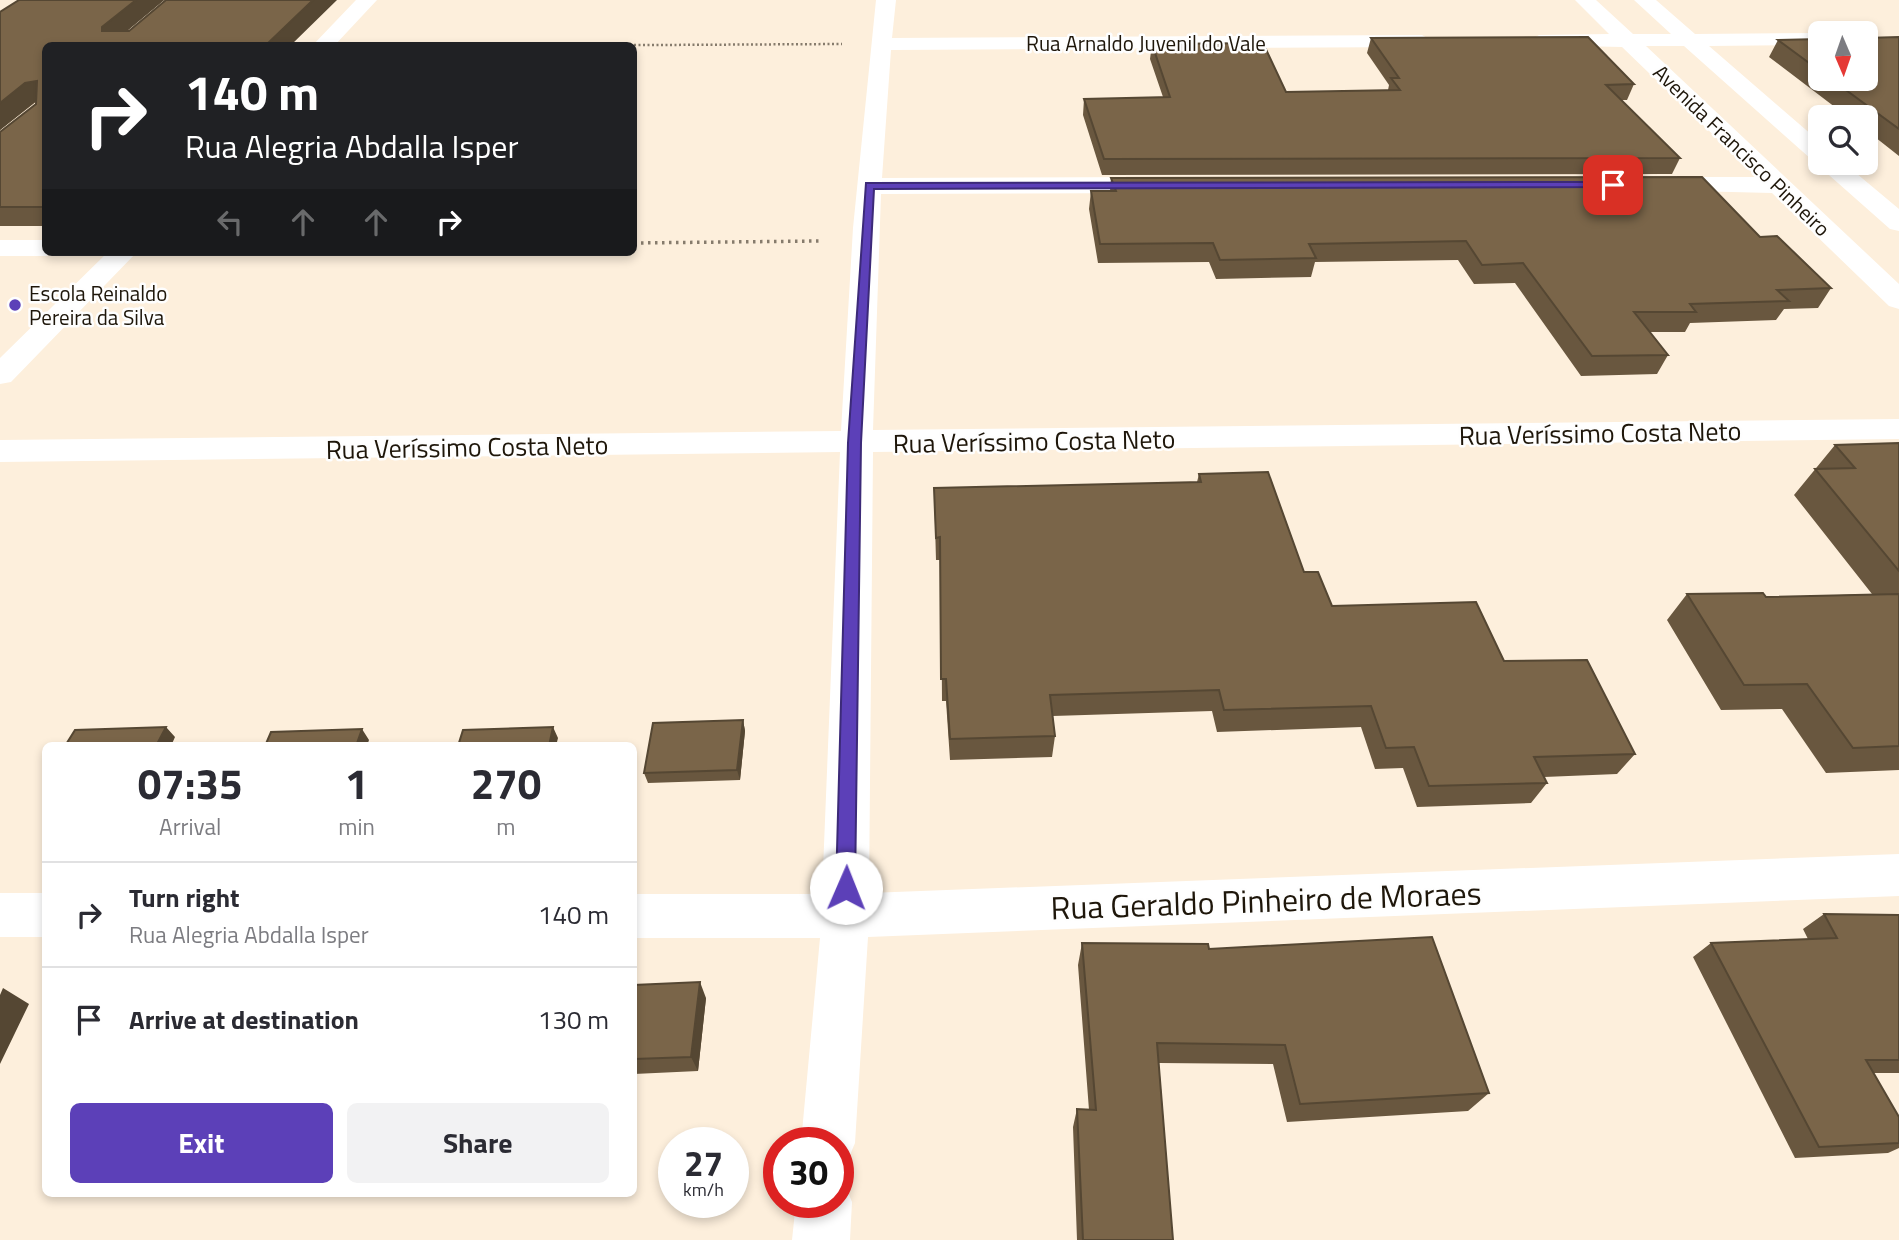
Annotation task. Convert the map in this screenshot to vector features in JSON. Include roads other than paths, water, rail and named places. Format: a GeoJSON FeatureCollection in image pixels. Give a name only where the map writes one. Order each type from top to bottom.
{"type":"FeatureCollection","features":[{"type":"Feature","properties":{"kind":"street"},"geometry":{"type":"LineString","coordinates":[[326,42],[367,0]]}},
{"type":"Feature","properties":{"kind":"street"},"geometry":{"type":"LineString","coordinates":[[829,1127],[845,916],[854,443],[869,186],[886,0]]}},
{"type":"Feature","properties":{"kind":"street","name":"Avenida Francisco Pinheiro"},"geometry":{"type":"LineString","coordinates":[[1585,0],[1899,300]]}},
{"type":"Feature","properties":{"kind":"street","name":"Avenida Francisco Pinheiro"},"geometry":{"type":"LineString","coordinates":[[1644,0],[1808,144]]}},
{"type":"Feature","properties":{"kind":"street"},"geometry":{"type":"LineString","coordinates":[[1516,41],[1808,39]]}},
{"type":"Feature","properties":{"kind":"street","name":"Rua Arnaldo Juvenil do Vale"},"geometry":{"type":"LineString","coordinates":[[881,44],[1447,41]]}},
{"type":"Feature","properties":{"kind":"street","name":"Avenida Francisco Pinheiro"},"geometry":{"type":"LineString","coordinates":[[1844,175],[1899,223]]}},
{"type":"Feature","properties":{"kind":"street"},"geometry":{"type":"LineString","coordinates":[[1639,185],[1779,185]]}},
{"type":"Feature","properties":{"kind":"street"},"geometry":{"type":"LineString","coordinates":[[869,186],[1191,186]]}},
{"type":"Feature","properties":{"kind":"street"},"geometry":{"type":"LineString","coordinates":[[1856,186],[1888,186]]}},
{"type":"Feature","properties":{"kind":"street"},"geometry":{"type":"LineString","coordinates":[[0,248],[42,248]]}},
{"type":"Feature","properties":{"kind":"street"},"geometry":{"type":"LineString","coordinates":[[0,375],[119,256]]}},
{"type":"Feature","properties":{"kind":"street","name":"Rua Veríssimo Costa Neto"},"geometry":{"type":"LineString","coordinates":[[0,452],[1899,429]]}},
{"type":"Feature","properties":{"kind":"street","name":"Rua Geraldo Pinheiro de Moraes"},"geometry":{"type":"LineString","coordinates":[[637,916],[845,916],[1899,876]]}},
{"type":"Feature","properties":{"kind":"street"},"geometry":{"type":"LineString","coordinates":[[0,915],[42,915]]}},
{"type":"Feature","properties":{"kind":"street"},"geometry":{"type":"LineString","coordinates":[[821,1240],[823,1218]]}},
{"type":"Feature","properties":{"kind":"place","name":"Escola Reinaldo Pereira da Silva"},"geometry":{"type":"Point","coordinates":[15,305]}}]}
